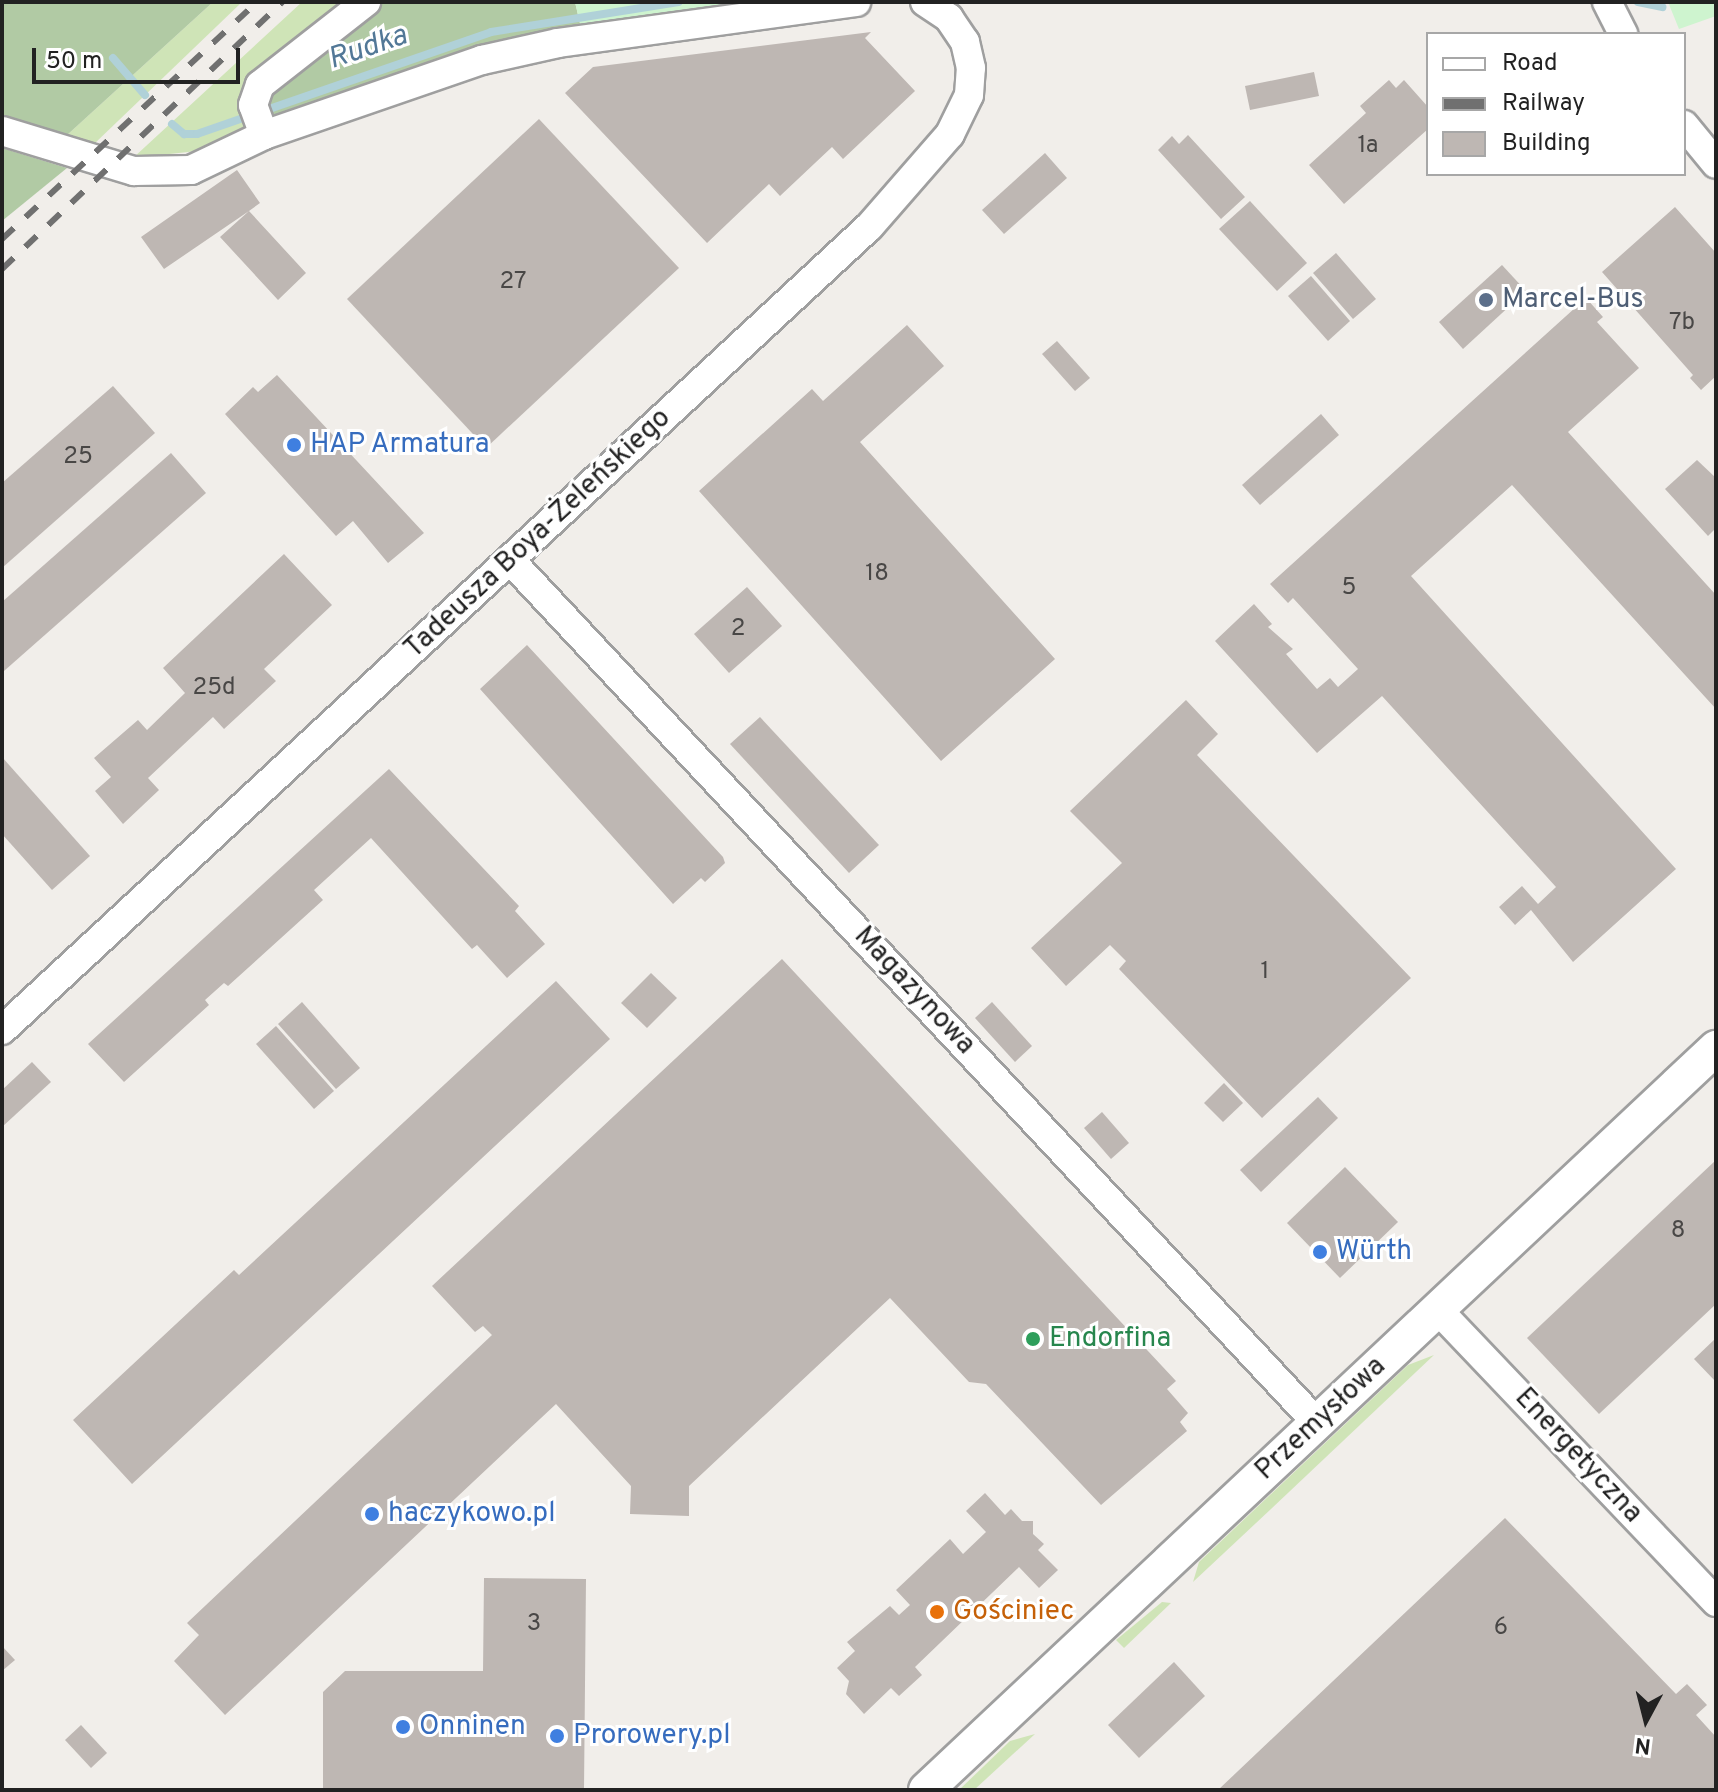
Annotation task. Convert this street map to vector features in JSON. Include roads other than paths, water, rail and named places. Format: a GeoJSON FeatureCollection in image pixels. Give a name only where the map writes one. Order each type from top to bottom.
{"type":"FeatureCollection","features":[{"type":"Feature","properties":{"kind":"street"},"geometry":{"type":"LineString","coordinates":[[260,123],[260,85],[366,2]]}},
{"type":"Feature","properties":{"kind":"street"},"geometry":{"type":"LineString","coordinates":[[2,131],[155,175],[191,170],[260,123],[482,60],[558,43],[856,2]]}},
{"type":"Feature","properties":{"kind":"street","name":"Tadeusza Boya-Żeleńskiego"},"geometry":{"type":"LineString","coordinates":[[2,1030],[869,227],[958,123],[971,84],[968,52],[949,18],[925,2]]}},
{"type":"Feature","properties":{"kind":"street"},"geometry":{"type":"LineString","coordinates":[[1686,127],[1716,164]]}},
{"type":"Feature","properties":{"kind":"street","name":"Magazynowa"},"geometry":{"type":"LineString","coordinates":[[511,561],[1317,1423]]}},
{"type":"Feature","properties":{"kind":"street","name":"Przemysłowa"},"geometry":{"type":"LineString","coordinates":[[926,1790],[1716,1048]]}},
{"type":"Feature","properties":{"kind":"street","name":"Energetyczna"},"geometry":{"type":"LineString","coordinates":[[1439,1311],[1716,1602]]}},
{"type":"Feature","properties":{"kind":"waterway","name":"Rudka"},"geometry":{"type":"LineString","coordinates":[[172,124],[184,134],[197,134],[491,32],[679,2]]}},
{"type":"Feature","properties":{"kind":"waterway","name":"Rudka"},"geometry":{"type":"LineString","coordinates":[[1638,2],[1662,7]]}},
{"type":"Feature","properties":{"kind":"waterway","name":"Rudka"},"geometry":{"type":"LineString","coordinates":[[113,58],[145,95]]}},
{"type":"Feature","properties":{"kind":"railway"},"geometry":{"type":"LineString","coordinates":[[2,239],[257,2]]}},
{"type":"Feature","properties":{"kind":"railway"},"geometry":{"type":"LineString","coordinates":[[2,269],[282,2]]}},
{"type":"Feature","properties":{"kind":"place","name":"Marcel-Bus"},"geometry":{"type":"Point","coordinates":[1486,300]}},
{"type":"Feature","properties":{"kind":"place","name":"HAP Armatura"},"geometry":{"type":"Point","coordinates":[294,445]}},
{"type":"Feature","properties":{"kind":"place","name":"Würth"},"geometry":{"type":"Point","coordinates":[1320,1252]}},
{"type":"Feature","properties":{"kind":"place","name":"Endorfina"},"geometry":{"type":"Point","coordinates":[1033,1339]}},
{"type":"Feature","properties":{"kind":"place","name":"haczykowo.pl"},"geometry":{"type":"Point","coordinates":[372,1514]}},
{"type":"Feature","properties":{"kind":"place","name":"Gościniec"},"geometry":{"type":"Point","coordinates":[937,1612]}},
{"type":"Feature","properties":{"kind":"place","name":"Onninen"},"geometry":{"type":"Point","coordinates":[403,1727]}},
{"type":"Feature","properties":{"kind":"place","name":"Prorowery.pl"},"geometry":{"type":"Point","coordinates":[557,1736]}}]}
